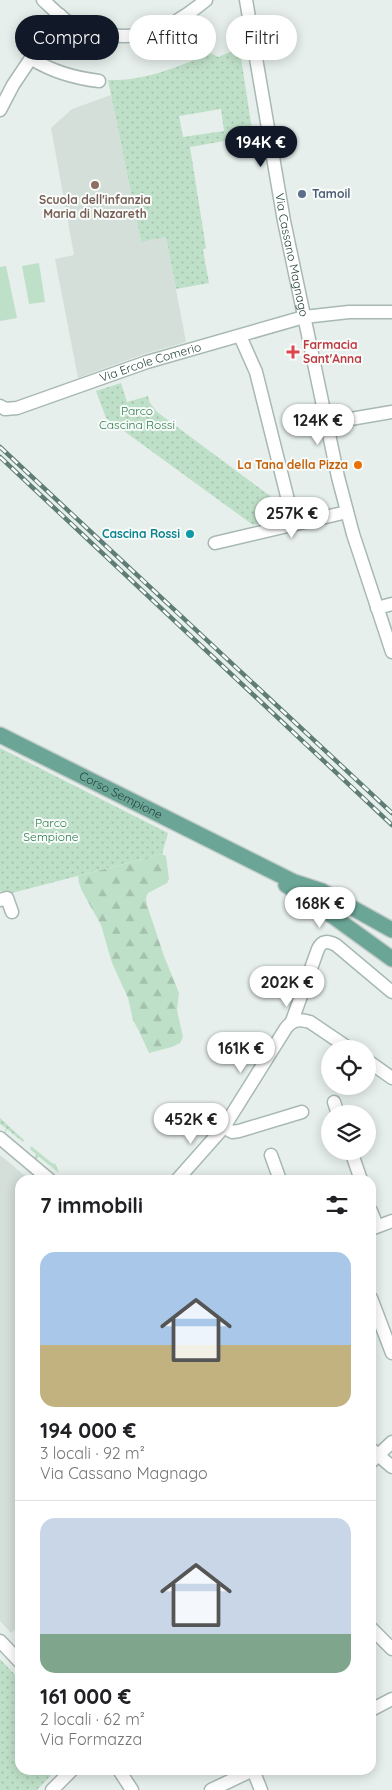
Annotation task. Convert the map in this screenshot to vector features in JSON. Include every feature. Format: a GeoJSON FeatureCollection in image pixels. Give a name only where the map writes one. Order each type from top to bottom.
{"type":"FeatureCollection","features":[{"type":"Feature","properties":{"kind":"main road","name":"Corso Sempione"},"geometry":{"type":"LineString","coordinates":[[0,735],[294,882],[322,892],[392,930]]}},
{"type":"Feature","properties":{"kind":"main road","name":"Corso Sempione"},"geometry":{"type":"LineString","coordinates":[[241,856],[334,917],[392,959]]}},
{"type":"Feature","properties":{"kind":"main road"},"geometry":{"type":"LineString","coordinates":[[294,882],[392,940]]}},
{"type":"Feature","properties":{"kind":"main road"},"geometry":{"type":"LineString","coordinates":[[334,917],[392,968]]}},
{"type":"Feature","properties":{"kind":"street"},"geometry":{"type":"LineString","coordinates":[[43,0],[60,15]]}},
{"type":"Feature","properties":{"kind":"street"},"geometry":{"type":"LineString","coordinates":[[119,36],[141,35],[173,24],[188,15],[206,0]]}},
{"type":"Feature","properties":{"kind":"street","name":"Via Cassano Magnago"},"geometry":{"type":"LineString","coordinates":[[246,0],[283,211],[327,423],[347,512],[392,652]]}},
{"type":"Feature","properties":{"kind":"street"},"geometry":{"type":"LineString","coordinates":[[0,110],[13,85],[31,60]]}},
{"type":"Feature","properties":{"kind":"street"},"geometry":{"type":"LineString","coordinates":[[34,60],[50,70],[99,81]]}},
{"type":"Feature","properties":{"kind":"street","name":"Via Ercole Comerio"},"geometry":{"type":"LineString","coordinates":[[0,406],[5,409],[17,408],[147,362],[304,317],[349,312],[392,312]]}},
{"type":"Feature","properties":{"kind":"street"},"geometry":{"type":"LineString","coordinates":[[240,336],[256,372],[294,524]]}},
{"type":"Feature","properties":{"kind":"street"},"geometry":{"type":"LineString","coordinates":[[327,423],[392,412]]}},
{"type":"Feature","properties":{"kind":"street"},"geometry":{"type":"LineString","coordinates":[[215,543],[347,512]]}},
{"type":"Feature","properties":{"kind":"street"},"geometry":{"type":"LineString","coordinates":[[377,608],[392,604]]}},
{"type":"Feature","properties":{"kind":"street"},"geometry":{"type":"LineString","coordinates":[[0,900],[7,898],[12,912]]}},
{"type":"Feature","properties":{"kind":"street"},"geometry":{"type":"LineString","coordinates":[[181,1175],[224,1127],[292,1021],[320,944],[330,942],[336,945],[392,992]]}},
{"type":"Feature","properties":{"kind":"street"},"geometry":{"type":"LineString","coordinates":[[292,1021],[303,1020],[310,1022],[337,1040]]}},
{"type":"Feature","properties":{"kind":"street"},"geometry":{"type":"LineString","coordinates":[[376,1067],[392,1078]]}},
{"type":"Feature","properties":{"kind":"street"},"geometry":{"type":"LineString","coordinates":[[224,1127],[232,1132],[237,1132],[302,1112]]}},
{"type":"Feature","properties":{"kind":"street"},"geometry":{"type":"LineString","coordinates":[[0,1138],[44,1175]]}},
{"type":"Feature","properties":{"kind":"street"},"geometry":{"type":"LineString","coordinates":[[271,1155],[278,1175]]}},
{"type":"Feature","properties":{"kind":"street"},"geometry":{"type":"LineString","coordinates":[[354,1160],[359,1175]]}},
{"type":"Feature","properties":{"kind":"street"},"geometry":{"type":"LineString","coordinates":[[376,1226],[392,1221]]}},
{"type":"Feature","properties":{"kind":"street"},"geometry":{"type":"LineString","coordinates":[[376,1311],[392,1353]]}},
{"type":"Feature","properties":{"kind":"street"},"geometry":{"type":"LineString","coordinates":[[376,1454],[392,1442]]}},
{"type":"Feature","properties":{"kind":"street"},"geometry":{"type":"LineString","coordinates":[[376,1457],[392,1467]]}},
{"type":"Feature","properties":{"kind":"street"},"geometry":{"type":"LineString","coordinates":[[376,1633],[392,1649]]}},
{"type":"Feature","properties":{"kind":"street"},"geometry":{"type":"LineString","coordinates":[[0,1641],[15,1657]]}},
{"type":"Feature","properties":{"kind":"street"},"geometry":{"type":"LineString","coordinates":[[376,1707],[392,1699]]}},
{"type":"Feature","properties":{"kind":"street"},"geometry":{"type":"LineString","coordinates":[[52,1790],[67,1775]]}},
{"type":"Feature","properties":{"kind":"street"},"geometry":{"type":"LineString","coordinates":[[122,1775],[132,1790]]}},
{"type":"Feature","properties":{"kind":"street"},"geometry":{"type":"LineString","coordinates":[[211,1790],[242,1775]]}},
{"type":"Feature","properties":{"kind":"street"},"geometry":{"type":"LineString","coordinates":[[255,1775],[261,1790]]}},
{"type":"Feature","properties":{"kind":"shaded area"},"geometry":{"type":"Polygon","coordinates":[[[111,95],[141,242],[166,237],[186,342],[144,354],[78,378],[55,259],[74,255],[51,128],[72,109],[111,95]]]}},
{"type":"Feature","properties":{"kind":"shaded area"},"geometry":{"type":"Polygon","coordinates":[[[0,1155],[24,1175],[15,1175],[15,1629],[11,1633],[0,1621],[0,1155]]]}},
{"type":"Feature","properties":{"kind":"green space"},"geometry":{"type":"Polygon","coordinates":[[[226,54],[226,60],[241,60],[253,136],[190,147],[206,248],[203,250],[209,283],[176,289],[166,237],[141,242],[108,80],[148,76],[193,60],[216,60],[216,56],[218,57],[226,54]],[[221,109],[179,116],[183,137],[224,131],[221,109]]]}},
{"type":"Feature","properties":{"kind":"green space"},"geometry":{"type":"Polygon","coordinates":[[[39,263],[45,302],[29,304],[22,266],[39,263]]]}},
{"type":"Feature","properties":{"kind":"green space"},"geometry":{"type":"Polygon","coordinates":[[[6,266],[17,318],[0,321],[0,267],[6,266]]]}},
{"type":"Feature","properties":{"kind":"green space","name":"Parco Cascina Rossi"},"geometry":{"type":"Polygon","coordinates":[[[121,383],[127,402],[148,396],[150,403],[157,412],[273,498],[279,518],[253,525],[106,418],[96,391],[121,383]]]}},
{"type":"Feature","properties":{"kind":"green space","name":"Parco Sempione"},"geometry":{"type":"Polygon","coordinates":[[[0,748],[168,833],[162,854],[12,893],[0,891],[0,748]]]}},
{"type":"Feature","properties":{"kind":"green space"},"geometry":{"type":"Polygon","coordinates":[[[162,854],[166,856],[169,879],[167,883],[148,893],[146,898],[164,956],[179,993],[177,1010],[183,1037],[180,1043],[172,1047],[149,1053],[133,1020],[128,998],[112,963],[101,925],[82,891],[78,876],[162,854]]]}},
{"type":"Feature","properties":{"kind":"green space"},"geometry":{"type":"Polygon","coordinates":[[[0,1118],[24,1140],[23,1142],[7,1129],[4,1134],[6,1128],[0,1124],[0,1118]]]}},
{"type":"Feature","properties":{"kind":"green space"},"geometry":{"type":"Polygon","coordinates":[[[31,1146],[53,1164],[55,1163],[59,1173],[38,1156],[36,1161],[34,1160],[36,1154],[30,1149],[31,1146]]]}},
{"type":"Feature","properties":{"kind":"green space"},"geometry":{"type":"Polygon","coordinates":[[[0,1659],[15,1675],[15,1775],[51,1775],[37,1790],[0,1790],[0,1659]]]}},
{"type":"Feature","properties":{"kind":"railway"},"geometry":{"type":"LineString","coordinates":[[0,447],[392,813]]}},
{"type":"Feature","properties":{"kind":"railway"},"geometry":{"type":"LineString","coordinates":[[0,457],[392,825]]}},
{"type":"Feature","properties":{"kind":"place","name":"Scuola dell'infanzia Maria di Nazareth"},"geometry":{"type":"Point","coordinates":[95,185]}},
{"type":"Feature","properties":{"kind":"place","name":"Tamoil"},"geometry":{"type":"Point","coordinates":[302,194]}},
{"type":"Feature","properties":{"kind":"place","name":"Farmacia Sant'Anna"},"geometry":{"type":"Point","coordinates":[293,352]}},
{"type":"Feature","properties":{"kind":"place","name":"La Tana della Pizza"},"geometry":{"type":"Point","coordinates":[358,465]}},
{"type":"Feature","properties":{"kind":"place","name":"Cascina Rossi"},"geometry":{"type":"Point","coordinates":[190,534]}}]}
